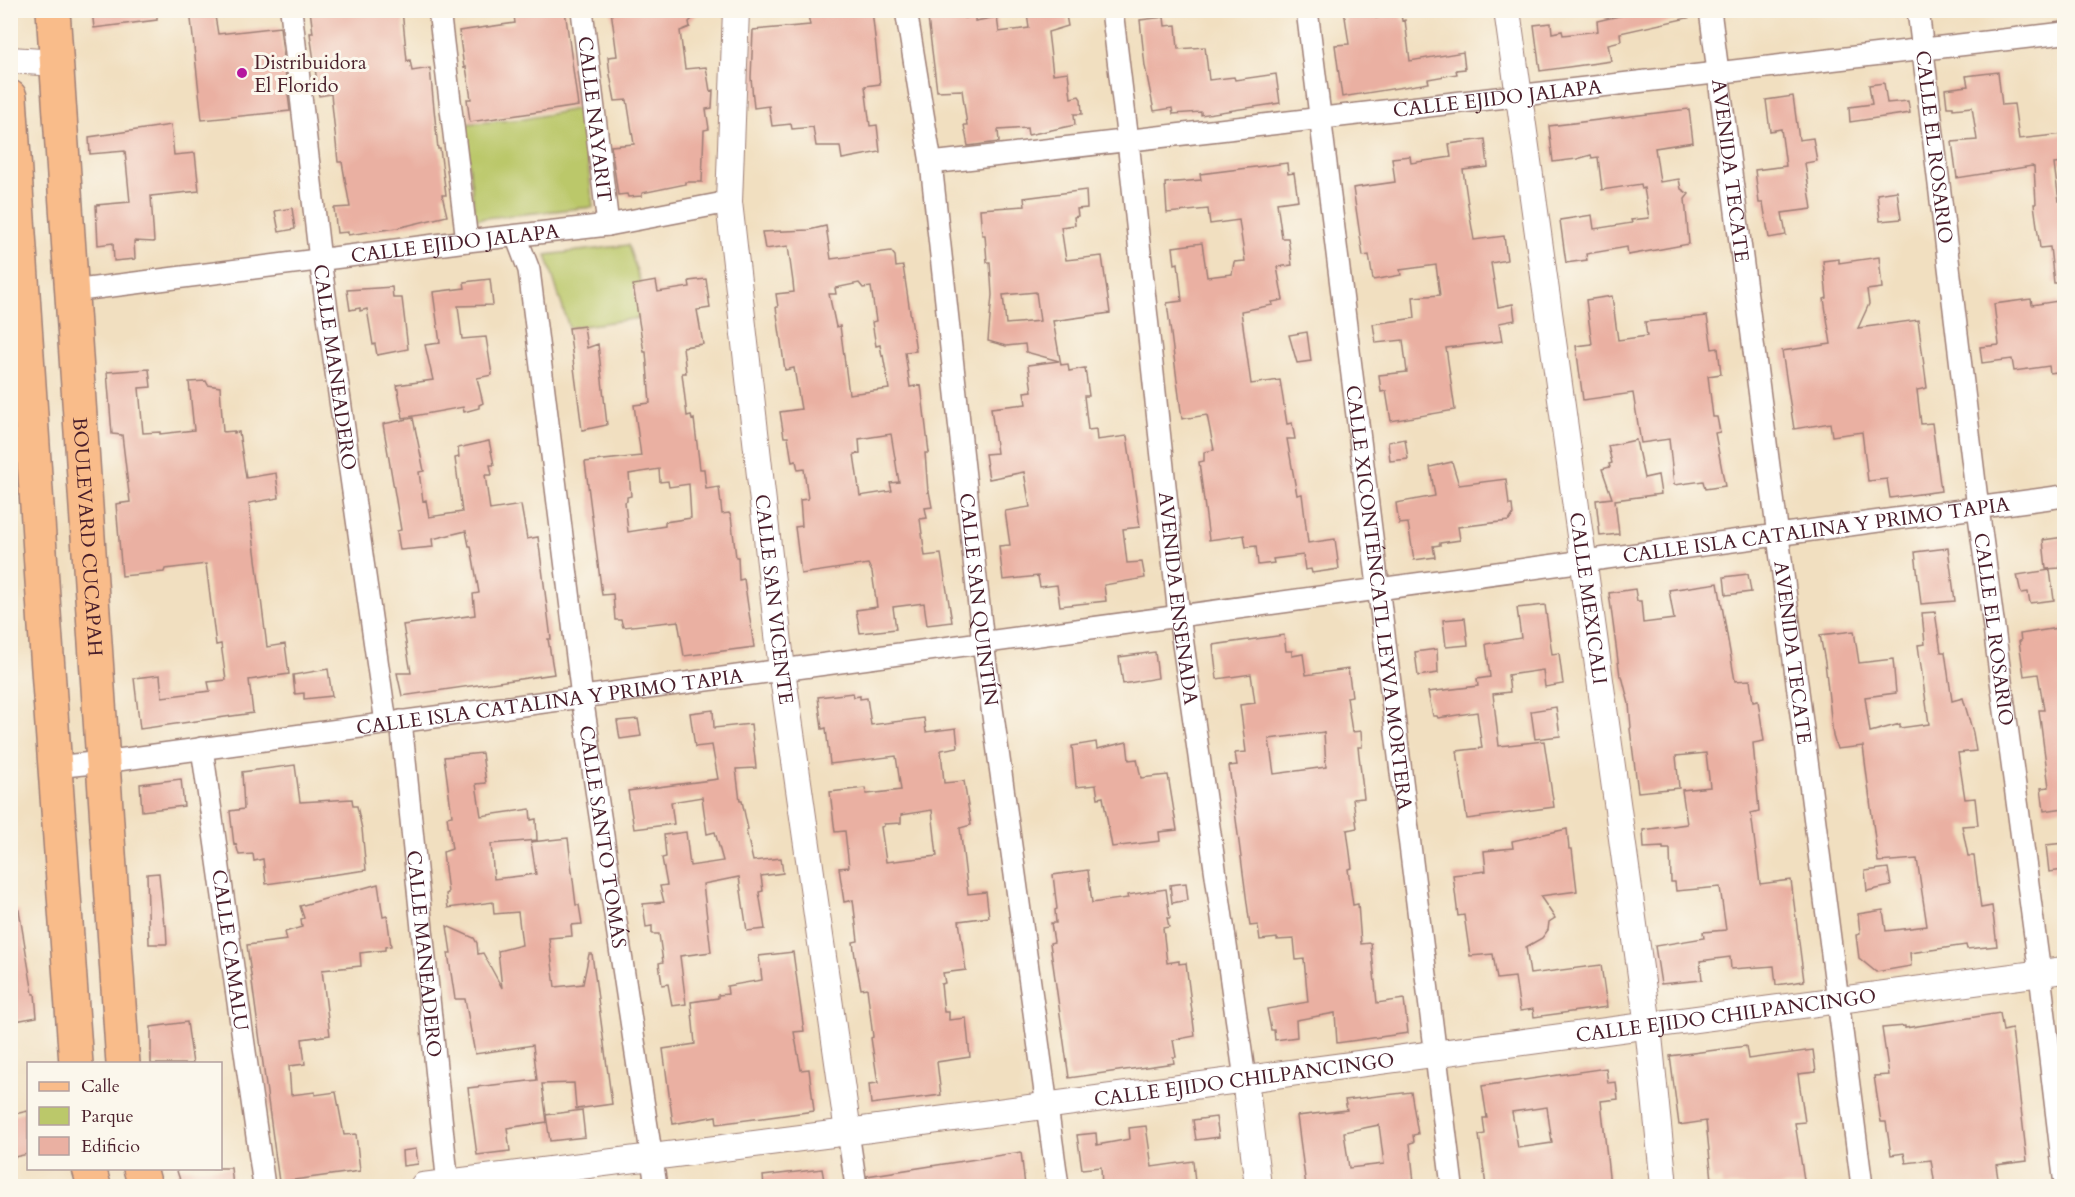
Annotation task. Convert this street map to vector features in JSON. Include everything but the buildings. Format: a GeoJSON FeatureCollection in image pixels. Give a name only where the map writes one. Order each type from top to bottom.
{"type":"FeatureCollection","features":[{"type":"Feature","properties":{"kind":"main road","name":"BOULEVARD CUCAPAH"},"geometry":{"type":"LineString","coordinates":[[53,10],[123,1062]]}},
{"type":"Feature","properties":{"kind":"main road"},"geometry":{"type":"LineString","coordinates":[[10,97],[76,1062]]}},
{"type":"Feature","properties":{"kind":"main road"},"geometry":{"type":"LineString","coordinates":[[90,1170],[94,1186]]}},
{"type":"Feature","properties":{"kind":"main road"},"geometry":{"type":"LineString","coordinates":[[141,1170],[145,1186]]}},
{"type":"Feature","properties":{"kind":"street","name":"CALLE MANEADERO"},"geometry":{"type":"LineString","coordinates":[[291,10],[320,260],[393,722],[440,1186]]}},
{"type":"Feature","properties":{"kind":"street"},"geometry":{"type":"LineString","coordinates":[[439,10],[467,241]]}},
{"type":"Feature","properties":{"kind":"street","name":"CALLE NAYARIT"},"geometry":{"type":"LineString","coordinates":[[582,10],[608,225]]}},
{"type":"Feature","properties":{"kind":"street","name":"CALLE SAN VICENTE"},"geometry":{"type":"LineString","coordinates":[[736,10],[729,202],[782,670],[856,1186]]}},
{"type":"Feature","properties":{"kind":"street","name":"CALLE SAN QUINTÍN"},"geometry":{"type":"LineString","coordinates":[[906,10],[931,163],[983,643],[1058,1186]]}},
{"type":"Feature","properties":{"kind":"street","name":"AVENIDA ENSENADA"},"geometry":{"type":"LineString","coordinates":[[1112,10],[1179,616],[1245,1079],[1258,1186]]}},
{"type":"Feature","properties":{"kind":"street","name":"CALLE XICONTÉNCATL LEYVA MORTERA"},"geometry":{"type":"LineString","coordinates":[[1307,10],[1452,1186]]}},
{"type":"Feature","properties":{"kind":"street","name":"CALLE MEXICALI"},"geometry":{"type":"LineString","coordinates":[[1507,10],[1648,1026],[1664,1186]]}},
{"type":"Feature","properties":{"kind":"street","name":"AVENIDA TECATE"},"geometry":{"type":"LineString","coordinates":[[1710,10],[1862,1186]]}},
{"type":"Feature","properties":{"kind":"street","name":"CALLE EL ROSARIO"},"geometry":{"type":"LineString","coordinates":[[1917,10],[1978,508],[2052,972],[2064,1177]]}},
{"type":"Feature","properties":{"kind":"street","name":"CALLE EJIDO JALAPA"},"geometry":{"type":"LineString","coordinates":[[931,163],[2064,33]]}},
{"type":"Feature","properties":{"kind":"street"},"geometry":{"type":"LineString","coordinates":[[10,60],[57,63]]}},
{"type":"Feature","properties":{"kind":"street","name":"CALLE EJIDO JALAPA"},"geometry":{"type":"LineString","coordinates":[[72,291],[608,225],[729,202]]}},
{"type":"Feature","properties":{"kind":"street","name":"CALLE SANTO TOMÁS"},"geometry":{"type":"LineString","coordinates":[[516,236],[529,270],[582,697],[656,1186]]}},
{"type":"Feature","properties":{"kind":"street","name":"CALLE ISLA CATALINA Y PRIMO TAPIA"},"geometry":{"type":"LineString","coordinates":[[54,766],[103,762],[2064,496]]}},
{"type":"Feature","properties":{"kind":"street","name":"CALLE CAMALU"},"geometry":{"type":"LineString","coordinates":[[202,748],[264,1186]]}},
{"type":"Feature","properties":{"kind":"street","name":"CALLE EJIDO CHILPANCINGO"},"geometry":{"type":"LineString","coordinates":[[440,1186],[652,1156],[1047,1106],[2052,972]]}},
{"type":"Feature","properties":{"kind":"green space"},"geometry":{"type":"Polygon","coordinates":[[[582,108],[593,207],[475,219],[465,124],[524,119],[582,108]]]}},
{"type":"Feature","properties":{"kind":"green space"},"geometry":{"type":"Polygon","coordinates":[[[628,245],[640,281],[646,317],[569,328],[546,255],[628,245]]]}},
{"type":"Feature","properties":{"kind":"place","name":"Distribuidora El Florido"},"geometry":{"type":"Point","coordinates":[242,73]}}]}
